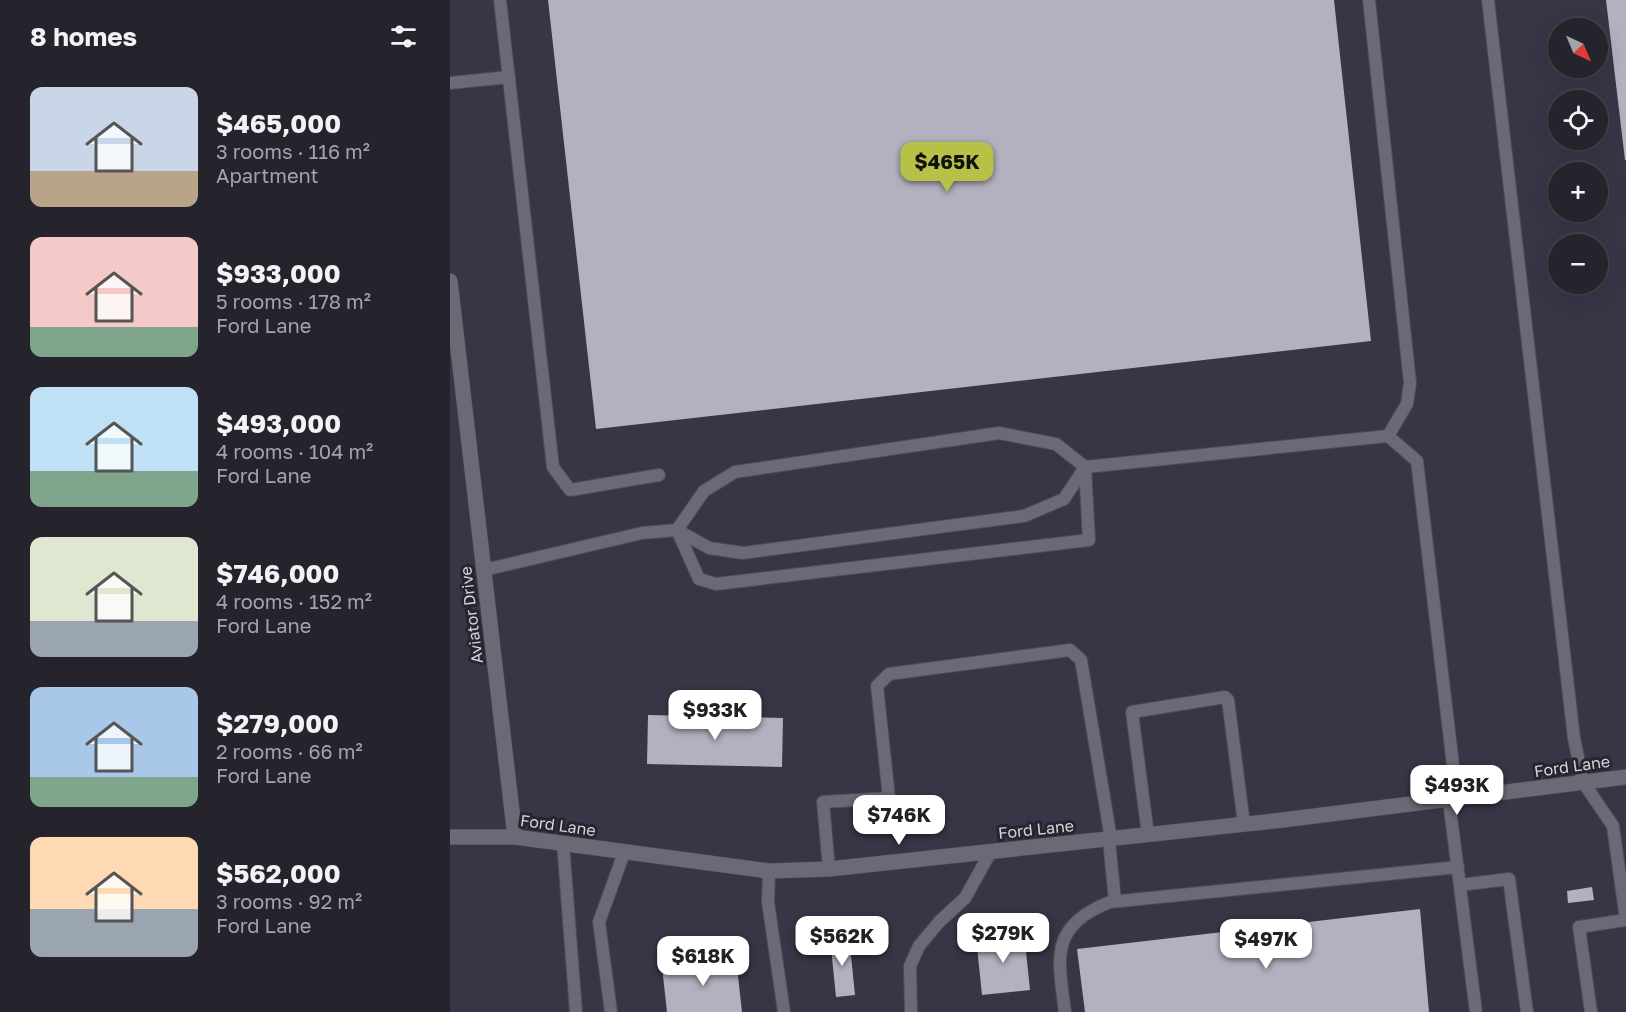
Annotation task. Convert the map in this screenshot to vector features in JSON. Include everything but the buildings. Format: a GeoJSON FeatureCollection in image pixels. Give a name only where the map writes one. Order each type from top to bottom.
{"type":"FeatureCollection","features":[{"type":"Feature","properties":{"kind":"street","name":"Aviator Drive"},"geometry":{"type":"LineString","coordinates":[[450,281],[453,342],[484,570],[515,837]]}},
{"type":"Feature","properties":{"kind":"street","name":"Ford Lane"},"geometry":{"type":"LineString","coordinates":[[450,837],[515,837],[769,871],[829,869],[1453,800],[1626,777]]}},
{"type":"Feature","properties":{"kind":"lane"},"geometry":{"type":"LineString","coordinates":[[500,0],[553,467],[570,490],[659,476]]}},
{"type":"Feature","properties":{"kind":"lane"},"geometry":{"type":"LineString","coordinates":[[1369,0],[1410,383],[1407,404],[1388,436]]}},
{"type":"Feature","properties":{"kind":"lane"},"geometry":{"type":"LineString","coordinates":[[1488,0],[1573,727],[1583,783],[1613,826],[1626,920],[1579,927],[1591,1012]]}},
{"type":"Feature","properties":{"kind":"lane"},"geometry":{"type":"LineString","coordinates":[[450,83],[509,77]]}},
{"type":"Feature","properties":{"kind":"lane"},"geometry":{"type":"LineString","coordinates":[[677,531],[704,491],[735,472],[999,433],[1056,444],[1085,467],[1388,436],[1417,461],[1458,867],[1476,1012]]}},
{"type":"Feature","properties":{"kind":"lane"},"geometry":{"type":"LineString","coordinates":[[484,570],[642,533],[677,531],[709,548],[743,553],[1024,516],[1064,498],[1085,467]]}},
{"type":"Feature","properties":{"kind":"lane"},"geometry":{"type":"LineString","coordinates":[[677,531],[699,579],[716,584],[1089,540],[1085,467]]}},
{"type":"Feature","properties":{"kind":"lane"},"geometry":{"type":"LineString","coordinates":[[829,869],[823,802],[889,798],[877,686],[889,674],[1070,650],[1081,660],[1110,839],[1115,901]]}},
{"type":"Feature","properties":{"kind":"lane"},"geometry":{"type":"LineString","coordinates":[[1148,835],[1132,712],[1225,697],[1228,700],[1244,824]]}},
{"type":"Feature","properties":{"kind":"lane"},"geometry":{"type":"LineString","coordinates":[[563,843],[576,1012]]}},
{"type":"Feature","properties":{"kind":"lane"},"geometry":{"type":"LineString","coordinates":[[611,1012],[599,922],[624,853]]}},
{"type":"Feature","properties":{"kind":"lane"},"geometry":{"type":"LineString","coordinates":[[911,1012],[910,966],[919,946],[939,922],[965,898],[990,853]]}},
{"type":"Feature","properties":{"kind":"lane"},"geometry":{"type":"LineString","coordinates":[[1065,1012],[1059,964],[1061,941],[1077,922],[1094,908],[1115,901],[1458,867]]}},
{"type":"Feature","properties":{"kind":"lane"},"geometry":{"type":"LineString","coordinates":[[769,871],[768,902],[784,1012]]}},
{"type":"Feature","properties":{"kind":"lane"},"geometry":{"type":"LineString","coordinates":[[1460,885],[1509,879],[1527,1012]]}},
{"type":"Feature","properties":{"kind":"shaded area"},"geometry":{"type":"Polygon","coordinates":[[[450,0],[1626,0],[1626,1012],[450,1012],[450,0]]]}}]}
